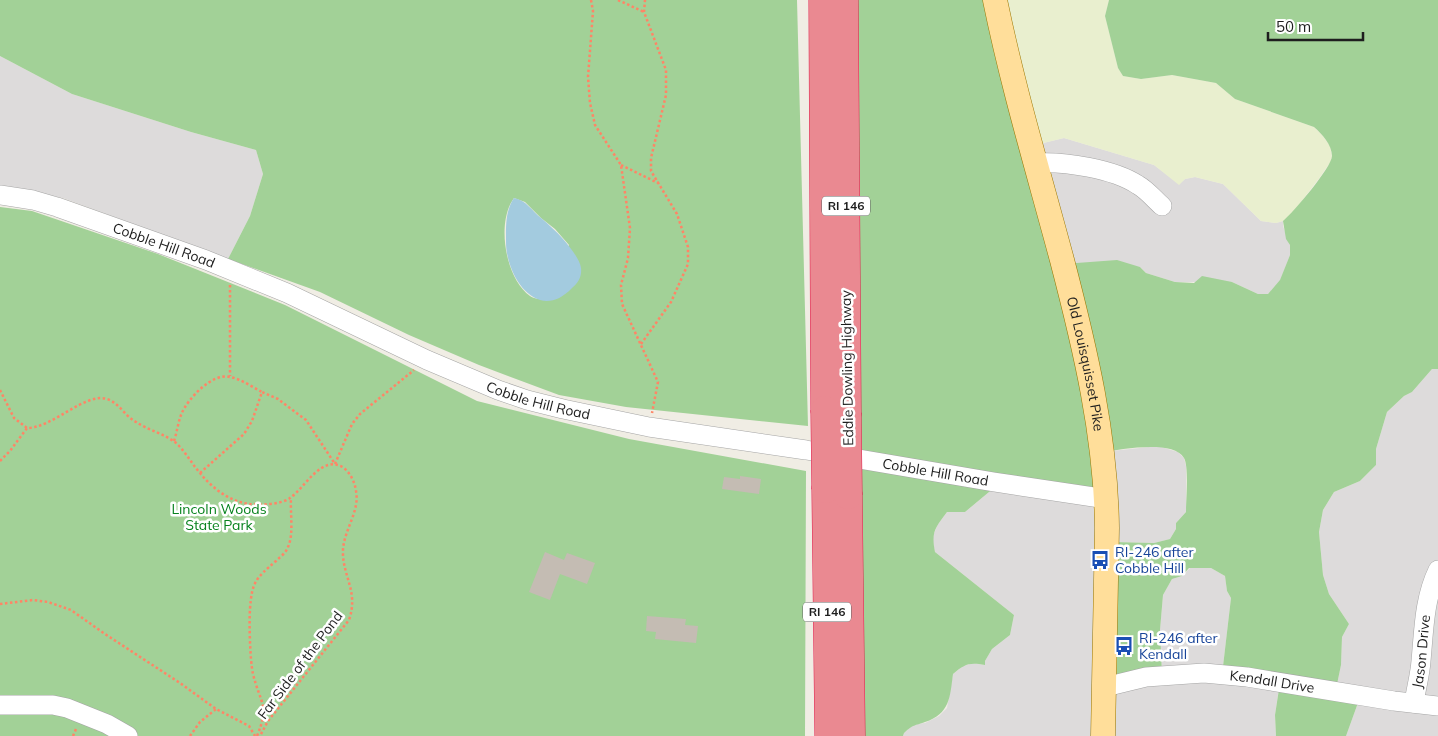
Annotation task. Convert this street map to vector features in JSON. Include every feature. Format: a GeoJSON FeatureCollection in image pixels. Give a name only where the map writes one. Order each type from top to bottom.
{"type":"FeatureCollection","features":[{"type":"Feature","properties":{"kind":"highway","name":"Eddie Dowling Highway"},"geometry":{"type":"LineString","coordinates":[[823,0],[837,492],[851,736]]}},
{"type":"Feature","properties":{"kind":"highway","name":"Eddie Dowling Highway"},"geometry":{"type":"LineString","coordinates":[[836,412],[844,0]]}},
{"type":"Feature","properties":{"kind":"highway","name":"Eddie Dowling Highway"},"geometry":{"type":"LineString","coordinates":[[829,736],[837,492]]}},
{"type":"Feature","properties":{"kind":"main road","name":"Old Louisquisset Pike"},"geometry":{"type":"LineString","coordinates":[[995,0],[1077,318],[1091,378],[1104,465],[1107,499],[1103,736]]}},
{"type":"Feature","properties":{"kind":"street"},"geometry":{"type":"LineString","coordinates":[[1036,163],[1053,161],[1115,174],[1138,185],[1162,206]]}},
{"type":"Feature","properties":{"kind":"street","name":"Cobble Hill Road"},"geometry":{"type":"LineString","coordinates":[[0,195],[33,200],[57,207],[230,270],[287,293],[427,360],[527,400],[649,426],[1107,499]]}},
{"type":"Feature","properties":{"kind":"street","name":"Jason Drive"},"geometry":{"type":"LineString","coordinates":[[1414,703],[1421,662],[1426,606],[1438,570]]}},
{"type":"Feature","properties":{"kind":"street","name":"Kendall Drive"},"geometry":{"type":"LineString","coordinates":[[1105,687],[1146,677],[1204,673],[1247,677],[1394,702],[1438,706]]}},
{"type":"Feature","properties":{"kind":"street"},"geometry":{"type":"LineString","coordinates":[[0,705],[53,705],[67,708],[107,724],[128,736]]}},
{"type":"Feature","properties":{"kind":"path"},"geometry":{"type":"LineString","coordinates":[[591,0],[593,11],[588,77],[590,103],[595,125],[621,166],[630,228],[628,258],[621,285],[622,304],[658,382],[649,426]]}},
{"type":"Feature","properties":{"kind":"path"},"geometry":{"type":"LineString","coordinates":[[618,0],[644,12]]}},
{"type":"Feature","properties":{"kind":"path"},"geometry":{"type":"LineString","coordinates":[[641,344],[671,302],[688,264],[688,247],[677,214],[651,171],[650,158],[666,95],[666,70],[644,12],[645,0]]}},
{"type":"Feature","properties":{"kind":"path"},"geometry":{"type":"LineString","coordinates":[[621,166],[658,183]]}},
{"type":"Feature","properties":{"kind":"path"},"geometry":{"type":"LineString","coordinates":[[174,442],[181,414],[191,398],[217,377],[230,376],[230,270]]}},
{"type":"Feature","properties":{"kind":"path"},"geometry":{"type":"LineString","coordinates":[[0,390],[14,418],[27,428],[43,426],[91,399],[106,398],[116,403],[125,414],[136,422],[174,442],[186,453],[200,473],[220,493],[234,500],[250,504],[281,503],[290,498],[322,467],[335,464],[352,424],[360,414],[427,360]]}},
{"type":"Feature","properties":{"kind":"path","name":"Far Side of the Pond"},"geometry":{"type":"LineString","coordinates":[[230,376],[278,399],[306,420],[335,464],[351,474],[357,492],[356,507],[344,540],[343,551],[354,600],[349,620],[257,736]]}},
{"type":"Feature","properties":{"kind":"path"},"geometry":{"type":"LineString","coordinates":[[200,473],[244,434],[252,421],[262,392]]}},
{"type":"Feature","properties":{"kind":"path"},"geometry":{"type":"LineString","coordinates":[[0,461],[27,428]]}},
{"type":"Feature","properties":{"kind":"path"},"geometry":{"type":"LineString","coordinates":[[0,604],[33,600],[48,602],[71,610],[180,682],[216,709],[249,726],[257,736],[264,720],[264,708],[252,673],[250,611],[252,591],[254,582],[284,554],[288,547],[290,539],[290,498]]}},
{"type":"Feature","properties":{"kind":"path"},"geometry":{"type":"LineString","coordinates":[[190,736],[200,722],[216,709]]}},
{"type":"Feature","properties":{"kind":"shaded area"},"geometry":{"type":"Polygon","coordinates":[[[0,56],[72,94],[191,132],[256,150],[263,174],[250,216],[228,259],[63,198],[0,185],[0,56]]]}},
{"type":"Feature","properties":{"kind":"shaded area"},"geometry":{"type":"Polygon","coordinates":[[[1064,138],[1154,165],[1179,184],[1185,179],[1195,177],[1223,184],[1261,221],[1276,223],[1283,221],[1290,245],[1290,255],[1280,281],[1268,294],[1258,294],[1232,282],[1175,282],[1146,273],[1140,267],[1092,263],[1063,264],[1031,146],[1064,138]]]}},
{"type":"Feature","properties":{"kind":"shaded area"},"geometry":{"type":"Polygon","coordinates":[[[1432,369],[1438,369],[1438,736],[1346,736],[1359,700],[1335,694],[1341,665],[1342,637],[1349,624],[1329,594],[1323,575],[1319,532],[1323,510],[1334,492],[1360,481],[1376,465],[1376,449],[1387,412],[1404,396],[1412,392],[1432,369]]]}},
{"type":"Feature","properties":{"kind":"shaded area"},"geometry":{"type":"Polygon","coordinates":[[[1158,446],[1178,452],[1184,458],[1186,466],[1186,512],[1176,523],[1176,529],[1170,539],[1154,543],[1114,542],[1162,674],[1160,630],[1163,595],[1172,579],[1182,576],[1190,568],[1211,568],[1225,576],[1227,591],[1231,598],[1222,675],[1279,688],[1275,715],[1276,736],[903,736],[914,724],[925,723],[939,716],[947,708],[953,674],[963,666],[973,663],[985,665],[985,661],[992,649],[1010,635],[1014,615],[935,552],[932,538],[938,524],[947,512],[965,512],[1001,484],[1102,452],[1158,446]]]}},
{"type":"Feature","properties":{"kind":"green space"},"geometry":{"type":"Polygon","coordinates":[[[0,0],[797,0],[808,426],[626,407],[559,395],[479,365],[409,335],[320,292],[228,259],[250,216],[263,174],[256,150],[191,132],[72,94],[0,56],[0,0]],[[514,198],[508,208],[505,221],[506,249],[514,276],[521,288],[532,297],[545,300],[569,245],[555,229],[525,202],[514,198]]]}},
{"type":"Feature","properties":{"kind":"green space"},"geometry":{"type":"Polygon","coordinates":[[[854,0],[995,0],[1063,264],[1117,260],[1140,267],[1146,273],[1175,282],[1194,283],[1202,276],[1232,282],[1258,294],[1268,294],[1280,280],[1290,255],[1290,245],[1286,239],[1283,221],[1303,200],[1326,170],[1332,156],[1328,144],[1314,127],[1235,99],[1216,83],[1172,75],[1141,79],[1123,76],[1118,68],[1105,16],[1109,0],[1438,0],[1438,369],[1432,369],[1412,392],[1404,396],[1387,412],[1376,449],[1376,465],[1360,481],[1334,492],[1323,510],[1319,532],[1323,575],[1329,594],[1349,624],[1342,637],[1341,665],[1335,694],[1359,700],[1346,736],[1276,736],[1275,715],[1279,689],[1222,675],[1231,598],[1227,591],[1225,576],[1211,568],[1189,568],[1182,576],[1172,579],[1163,595],[1160,630],[1162,674],[1109,678],[1113,542],[1154,543],[1170,539],[1176,529],[1176,523],[1186,512],[1187,476],[1184,458],[1178,452],[1169,449],[1146,447],[1102,452],[1093,494],[1001,484],[965,512],[947,512],[935,530],[935,552],[1014,615],[1010,635],[992,649],[985,661],[985,665],[968,665],[953,674],[947,704],[940,714],[933,719],[912,727],[903,736],[851,736],[854,0]]]}},
{"type":"Feature","properties":{"kind":"green space"},"geometry":{"type":"Polygon","coordinates":[[[995,0],[1109,0],[1105,16],[1118,68],[1123,76],[1141,79],[1172,75],[1216,83],[1235,99],[1314,127],[1330,146],[1331,161],[1291,215],[1283,221],[1276,223],[1261,221],[1223,184],[1195,177],[1185,179],[1179,185],[1154,165],[1064,138],[1031,146],[995,0]]]}},
{"type":"Feature","properties":{"kind":"green space","name":"Lincoln Woods State Park"},"geometry":{"type":"Polygon","coordinates":[[[0,207],[32,211],[158,254],[285,305],[477,401],[629,439],[806,471],[805,736],[0,736],[0,207]]]}},
{"type":"Feature","properties":{"kind":"water"},"geometry":{"type":"Polygon","coordinates":[[[514,198],[525,203],[555,231],[579,261],[581,274],[579,280],[559,298],[547,301],[536,298],[526,292],[512,269],[507,256],[506,225],[509,208],[514,198]]]}},
{"type":"Feature","properties":{"kind":"building"},"geometry":{"type":"Polygon","coordinates":[[[740,476],[761,479],[759,494],[722,489],[724,477],[740,479],[740,476]]]}},
{"type":"Feature","properties":{"kind":"building"},"geometry":{"type":"Polygon","coordinates":[[[545,552],[564,560],[567,553],[595,563],[587,584],[560,574],[550,600],[529,592],[545,552]]]}},
{"type":"Feature","properties":{"kind":"building"},"geometry":{"type":"Polygon","coordinates":[[[647,616],[686,619],[685,625],[698,626],[696,643],[655,639],[656,632],[646,631],[647,616]]]}},
{"type":"Feature","properties":{"kind":"place","name":"RI-246 after Cobble Hill"},"geometry":{"type":"Point","coordinates":[1100,560]}},
{"type":"Feature","properties":{"kind":"place","name":"RI-246 after Kendall"},"geometry":{"type":"Point","coordinates":[1124,646]}}]}
